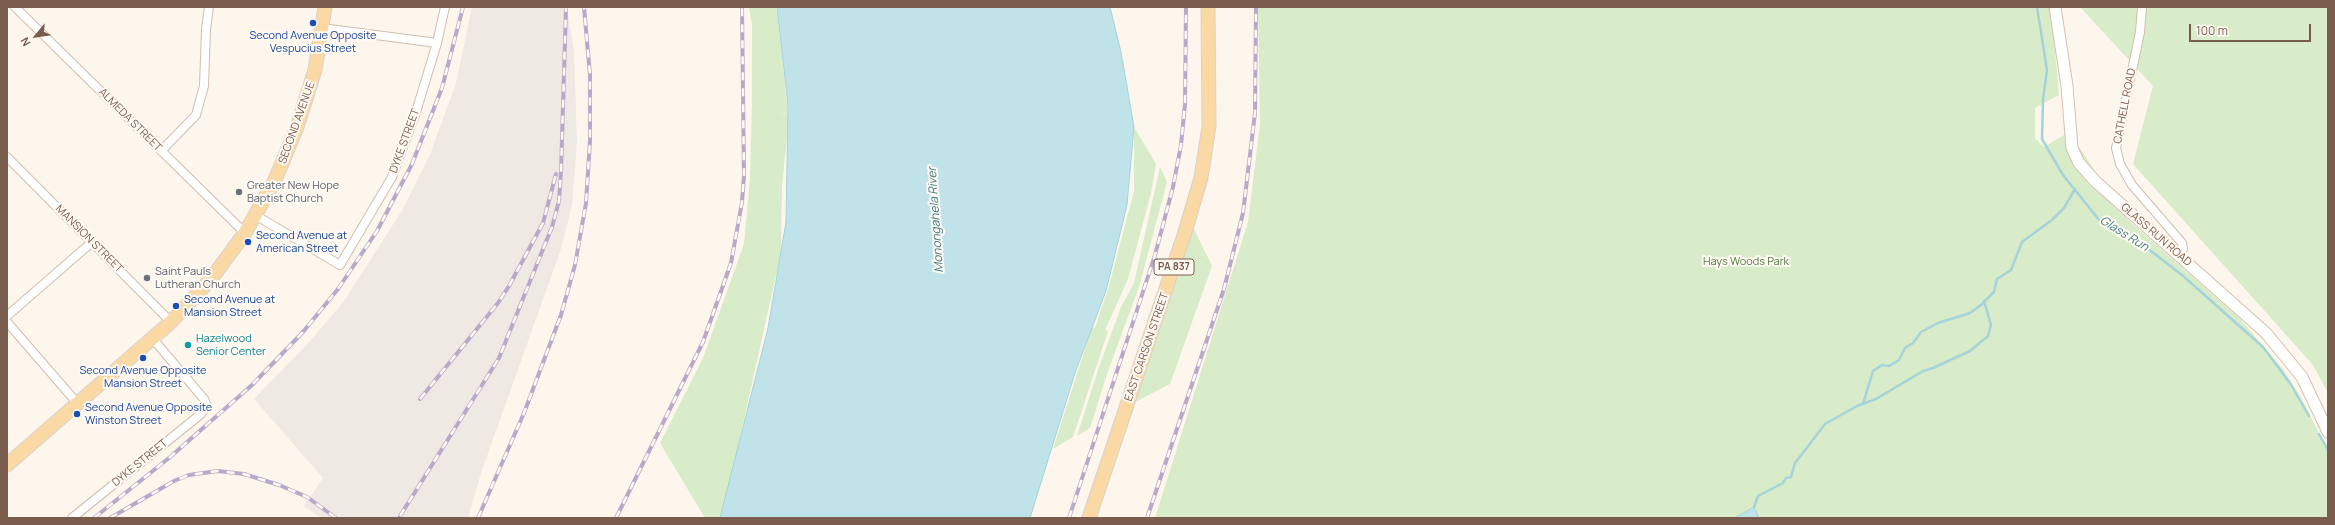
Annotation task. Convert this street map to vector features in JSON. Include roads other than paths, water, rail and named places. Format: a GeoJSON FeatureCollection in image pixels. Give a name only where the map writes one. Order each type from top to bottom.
{"type":"FeatureCollection","features":[{"type":"Feature","properties":{"kind":"main road","name":"SECOND AVENUE"},"geometry":{"type":"LineString","coordinates":[[7,465],[171,322],[211,279],[245,233],[278,174],[297,127],[315,70],[325,7]]}},
{"type":"Feature","properties":{"kind":"main road","name":"EAST CARSON STREET"},"geometry":{"type":"LineString","coordinates":[[1089,518],[1178,253],[1201,178],[1209,126],[1208,7]]}},
{"type":"Feature","properties":{"kind":"main road","name":"GLASS RUN ROAD"},"geometry":{"type":"LineString","coordinates":[[2055,7],[2067,86],[2072,148],[2079,163],[2095,181],[2266,333],[2302,377],[2328,432]]}},
{"type":"Feature","properties":{"kind":"street","name":"ALMEDA STREET"},"geometry":{"type":"LineString","coordinates":[[15,7],[245,233]]}},
{"type":"Feature","properties":{"kind":"street"},"geometry":{"type":"LineString","coordinates":[[161,151],[196,115],[204,86],[206,29],[209,7]]}},
{"type":"Feature","properties":{"kind":"street","name":"DYKE STREET"},"geometry":{"type":"LineString","coordinates":[[255,215],[340,265],[392,177],[416,112],[437,43],[445,7]]}},
{"type":"Feature","properties":{"kind":"street","name":"CATHELL ROAD"},"geometry":{"type":"LineString","coordinates":[[2142,7],[2140,32],[2116,148],[2120,164],[2132,185],[2182,242],[2183,249],[2180,255]]}},
{"type":"Feature","properties":{"kind":"street"},"geometry":{"type":"LineString","coordinates":[[322,28],[437,43]]}},
{"type":"Feature","properties":{"kind":"street","name":"MANSION STREET"},"geometry":{"type":"LineString","coordinates":[[7,157],[171,322]]}},
{"type":"Feature","properties":{"kind":"street"},"geometry":{"type":"LineString","coordinates":[[7,316],[92,242]]}},
{"type":"Feature","properties":{"kind":"street"},"geometry":{"type":"LineString","coordinates":[[7,322],[78,404]]}},
{"type":"Feature","properties":{"kind":"street","name":"DYKE STREET"},"geometry":{"type":"LineString","coordinates":[[72,518],[195,418],[207,406],[204,399],[153,339]]}},
{"type":"Feature","properties":{"kind":"water","name":"Monongahela River"},"geometry":{"type":"Polygon","coordinates":[[[777,7],[1110,7],[1121,52],[1134,127],[1127,205],[1106,291],[1075,373],[1030,518],[720,518],[768,328],[786,222],[788,105],[777,7]]]}},
{"type":"Feature","properties":{"kind":"water"},"geometry":{"type":"Polygon","coordinates":[[[1754,507],[1759,518],[1736,518],[1736,517],[1754,507]]]}},
{"type":"Feature","properties":{"kind":"waterway","name":"Glass Run"},"geometry":{"type":"LineString","coordinates":[[2037,7],[2047,70],[2043,99],[2042,139],[2063,175],[2100,221],[2147,248],[2182,275],[2263,347],[2290,383],[2309,416]]}},
{"type":"Feature","properties":{"kind":"waterway"},"geometry":{"type":"LineString","coordinates":[[1863,404],[1873,371],[1882,365],[1889,366],[1899,360],[1905,348],[1913,343],[1921,332],[1938,323],[1970,313],[1981,305],[1994,292],[1997,279],[2011,270],[2022,242],[2052,220],[2064,208],[2075,189]]}},
{"type":"Feature","properties":{"kind":"waterway"},"geometry":{"type":"LineString","coordinates":[[1754,507],[1758,496],[1783,483],[1786,478],[1791,477],[1795,463],[1825,424],[1857,406],[1876,399],[1923,371],[1970,351],[1988,336],[1991,325],[1984,301]]}},
{"type":"Feature","properties":{"kind":"waterway","name":"Glass Run"},"geometry":{"type":"LineString","coordinates":[[2319,434],[2328,450]]}},
{"type":"Feature","properties":{"kind":"railway"},"geometry":{"type":"LineString","coordinates":[[94,518],[169,458],[252,385],[303,332],[338,289],[377,231],[412,164],[442,88],[463,7]]}},
{"type":"Feature","properties":{"kind":"railway"},"geometry":{"type":"LineString","coordinates":[[400,516],[499,358],[552,227],[559,201],[561,172],[566,7]]}},
{"type":"Feature","properties":{"kind":"railway"},"geometry":{"type":"LineString","coordinates":[[478,518],[524,413],[561,315],[575,265],[586,203],[590,141],[590,75],[584,7]]}},
{"type":"Feature","properties":{"kind":"railway"},"geometry":{"type":"LineString","coordinates":[[616,518],[703,342],[731,263],[742,202],[744,176],[742,7]]}},
{"type":"Feature","properties":{"kind":"railway"},"geometry":{"type":"LineString","coordinates":[[1069,518],[1155,255],[1173,187],[1181,145],[1185,104],[1186,7]]}},
{"type":"Feature","properties":{"kind":"railway"},"geometry":{"type":"LineString","coordinates":[[1147,518],[1224,289],[1243,213],[1255,113],[1256,7]]}},
{"type":"Feature","properties":{"kind":"railway"},"geometry":{"type":"LineString","coordinates":[[420,399],[498,303],[509,286],[543,223],[556,174]]}},
{"type":"Feature","properties":{"kind":"railway"},"geometry":{"type":"LineString","coordinates":[[110,518],[174,481],[189,475],[218,471],[244,474],[279,485],[307,497],[336,518]]}},
{"type":"Feature","properties":{"kind":"place","name":"Second Avenue Opposite Vespucius Street"},"geometry":{"type":"Point","coordinates":[313,23]}},
{"type":"Feature","properties":{"kind":"place","name":"Greater New Hope Baptist Church"},"geometry":{"type":"Point","coordinates":[239,192]}},
{"type":"Feature","properties":{"kind":"place","name":"Second Avenue at American Street"},"geometry":{"type":"Point","coordinates":[248,242]}},
{"type":"Feature","properties":{"kind":"place","name":"Saint Pauls Lutheran Church"},"geometry":{"type":"Point","coordinates":[147,278]}},
{"type":"Feature","properties":{"kind":"place","name":"Second Avenue at Mansion Street"},"geometry":{"type":"Point","coordinates":[176,306]}},
{"type":"Feature","properties":{"kind":"place","name":"Hazelwood Senior Center"},"geometry":{"type":"Point","coordinates":[188,345]}},
{"type":"Feature","properties":{"kind":"place","name":"Second Avenue Opposite Mansion Street"},"geometry":{"type":"Point","coordinates":[143,358]}},
{"type":"Feature","properties":{"kind":"place","name":"Second Avenue Opposite Winston Street"},"geometry":{"type":"Point","coordinates":[77,414]}},
{"type":"Feature","properties":{"kind":"park label","name":"Hays Woods Park"},"geometry":{"type":"Point","coordinates":[1746,262]}}]}
